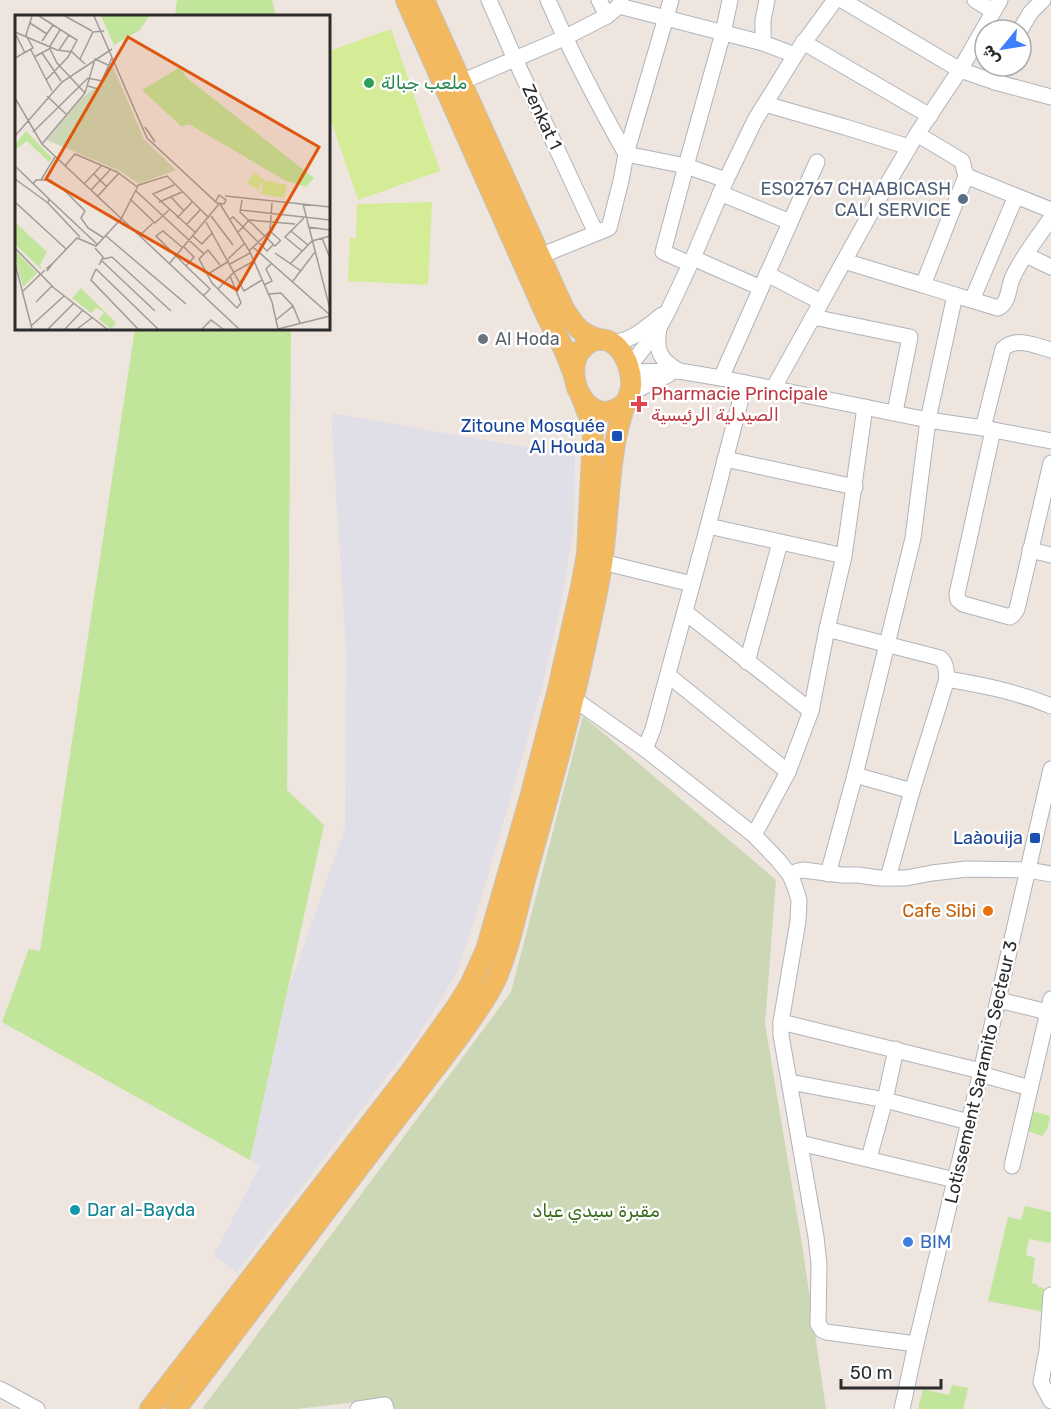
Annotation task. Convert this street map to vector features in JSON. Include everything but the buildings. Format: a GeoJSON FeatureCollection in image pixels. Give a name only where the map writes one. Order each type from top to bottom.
{"type":"FeatureCollection","features":[{"type":"Feature","properties":{"kind":"main road"},"geometry":{"type":"LineString","coordinates":[[406,0],[547,317],[564,348],[576,380]]}},
{"type":"Feature","properties":{"kind":"main road"},"geometry":{"type":"LineString","coordinates":[[176,1409],[321,1217],[415,1080],[470,985],[524,851],[531,794],[597,593],[613,456],[616,436],[631,386],[630,370],[623,351],[606,341],[583,333],[564,309],[424,0]]}},
{"type":"Feature","properties":{"kind":"main road"},"geometry":{"type":"LineString","coordinates":[[566,693],[587,555],[593,434],[591,422],[579,393],[574,366],[580,350],[586,345],[594,341],[606,341]]}},
{"type":"Feature","properties":{"kind":"main road"},"geometry":{"type":"LineString","coordinates":[[583,400],[589,406],[604,412],[620,407],[628,398]]}},
{"type":"Feature","properties":{"kind":"main road"},"geometry":{"type":"LineString","coordinates":[[150,1409],[415,1080]]}},
{"type":"Feature","properties":{"kind":"street","name":"Zenkat 1"},"geometry":{"type":"LineString","coordinates":[[489,0],[596,233]]}},
{"type":"Feature","properties":{"kind":"street"},"geometry":{"type":"LineString","coordinates":[[548,0],[564,38],[626,154],[686,166],[790,222]]}},
{"type":"Feature","properties":{"kind":"street"},"geometry":{"type":"LineString","coordinates":[[599,0],[607,16]]}},
{"type":"Feature","properties":{"kind":"street"},"geometry":{"type":"LineString","coordinates":[[540,256],[609,228],[626,154],[671,0]]}},
{"type":"Feature","properties":{"kind":"street"},"geometry":{"type":"LineString","coordinates":[[730,0],[663,252],[761,288]]}},
{"type":"Feature","properties":{"kind":"street"},"geometry":{"type":"LineString","coordinates":[[763,43],[763,20],[767,0]]}},
{"type":"Feature","properties":{"kind":"street"},"geometry":{"type":"LineString","coordinates":[[630,370],[659,328],[669,309],[723,186],[765,104],[799,49],[835,0]]}},
{"type":"Feature","properties":{"kind":"street"},"geometry":{"type":"LineString","coordinates":[[842,0],[960,70],[994,82],[1051,97]]}},
{"type":"Feature","properties":{"kind":"street"},"geometry":{"type":"LineString","coordinates":[[773,389],[879,198],[960,70],[997,6],[975,0]]}},
{"type":"Feature","properties":{"kind":"street"},"geometry":{"type":"LineString","coordinates":[[1027,18],[1031,12],[1045,2]]}},
{"type":"Feature","properties":{"kind":"street"},"geometry":{"type":"LineString","coordinates":[[461,82],[564,38],[607,16],[620,3],[665,18],[723,33],[799,49],[930,116]]}},
{"type":"Feature","properties":{"kind":"street"},"geometry":{"type":"LineString","coordinates":[[994,82],[996,78]]}},
{"type":"Feature","properties":{"kind":"street"},"geometry":{"type":"LineString","coordinates":[[765,104],[845,127],[913,141],[962,161],[966,176],[923,285]]}},
{"type":"Feature","properties":{"kind":"street"},"geometry":{"type":"LineString","coordinates":[[721,378],[817,162]]}},
{"type":"Feature","properties":{"kind":"street"},"geometry":{"type":"LineString","coordinates":[[966,176],[1051,210]]}},
{"type":"Feature","properties":{"kind":"street"},"geometry":{"type":"LineString","coordinates":[[972,300],[1017,196]]}},
{"type":"Feature","properties":{"kind":"street"},"geometry":{"type":"LineString","coordinates":[[844,261],[998,308],[1003,306],[1013,277],[1051,218]]}},
{"type":"Feature","properties":{"kind":"street"},"geometry":{"type":"LineString","coordinates":[[1026,255],[1051,267]]}},
{"type":"Feature","properties":{"kind":"street"},"geometry":{"type":"LineString","coordinates":[[767,274],[821,302]]}},
{"type":"Feature","properties":{"kind":"street"},"geometry":{"type":"LineString","coordinates":[[828,874],[855,775],[913,538],[928,420],[954,295]]}},
{"type":"Feature","properties":{"kind":"street"},"geometry":{"type":"LineString","coordinates":[[606,341],[619,342],[638,334],[669,309]]}},
{"type":"Feature","properties":{"kind":"street"},"geometry":{"type":"LineString","coordinates":[[813,317],[910,338],[895,412]]}},
{"type":"Feature","properties":{"kind":"street"},"geometry":{"type":"LineString","coordinates":[[659,328],[657,341],[660,354],[668,365],[679,371]]}},
{"type":"Feature","properties":{"kind":"street"},"geometry":{"type":"LineString","coordinates":[[1051,350],[1024,342],[1014,342],[1003,349],[957,594],[958,600],[963,604],[1010,617],[1014,614],[1051,462]]}},
{"type":"Feature","properties":{"kind":"street"},"geometry":{"type":"LineString","coordinates":[[630,370],[679,371],[721,378],[928,420],[1051,441]]}},
{"type":"Feature","properties":{"kind":"street"},"geometry":{"type":"LineString","coordinates":[[628,398],[654,381],[679,371]]}},
{"type":"Feature","properties":{"kind":"street"},"geometry":{"type":"LineString","coordinates":[[645,749],[668,675],[745,383]]}},
{"type":"Feature","properties":{"kind":"street"},"geometry":{"type":"LineString","coordinates":[[754,835],[788,772],[811,711],[844,556],[866,407]]}},
{"type":"Feature","properties":{"kind":"street"},"geometry":{"type":"LineString","coordinates":[[725,459],[855,487]]}},
{"type":"Feature","properties":{"kind":"street"},"geometry":{"type":"LineString","coordinates":[[708,526],[844,556]]}},
{"type":"Feature","properties":{"kind":"street"},"geometry":{"type":"LineString","coordinates":[[747,662],[780,543]]}},
{"type":"Feature","properties":{"kind":"street"},"geometry":{"type":"LineString","coordinates":[[1030,550],[1051,555]]}},
{"type":"Feature","properties":{"kind":"street"},"geometry":{"type":"LineString","coordinates":[[602,562],[692,584]]}},
{"type":"Feature","properties":{"kind":"street"},"geometry":{"type":"LineString","coordinates":[[685,612],[811,711]]}},
{"type":"Feature","properties":{"kind":"street"},"geometry":{"type":"LineString","coordinates":[[827,630],[940,658],[946,666],[947,679],[888,878]]}},
{"type":"Feature","properties":{"kind":"street"},"geometry":{"type":"LineString","coordinates":[[668,675],[788,772]]}},
{"type":"Feature","properties":{"kind":"street"},"geometry":{"type":"LineString","coordinates":[[947,679],[981,685],[1031,698],[1051,706]]}},
{"type":"Feature","properties":{"kind":"street"},"geometry":{"type":"LineString","coordinates":[[566,693],[645,749],[754,835],[790,875],[798,900],[798,921],[781,1022],[816,1237],[819,1264],[819,1327],[826,1332],[916,1344]]}},
{"type":"Feature","properties":{"kind":"street","name":"Lotissement Saramito Secteur 3"},"geometry":{"type":"LineString","coordinates":[[902,1409],[1051,770]]}},
{"type":"Feature","properties":{"kind":"street"},"geometry":{"type":"LineString","coordinates":[[855,775],[912,791]]}},
{"type":"Feature","properties":{"kind":"street"},"geometry":{"type":"LineString","coordinates":[[790,875],[803,870],[828,874],[906,878],[968,869],[1028,870],[1051,874]]}},
{"type":"Feature","properties":{"kind":"street"},"geometry":{"type":"LineString","coordinates":[[998,1000],[1049,1005],[1012,1166]]}},
{"type":"Feature","properties":{"kind":"street"},"geometry":{"type":"LineString","coordinates":[[781,1022],[896,1049],[1030,1088]]}},
{"type":"Feature","properties":{"kind":"street"},"geometry":{"type":"LineString","coordinates":[[869,1158],[896,1049]]}},
{"type":"Feature","properties":{"kind":"street"},"geometry":{"type":"LineString","coordinates":[[790,1082],[885,1100],[969,1122]]}},
{"type":"Feature","properties":{"kind":"street"},"geometry":{"type":"LineString","coordinates":[[800,1143],[956,1180]]}},
{"type":"Feature","properties":{"kind":"street"},"geometry":{"type":"LineString","coordinates":[[1051,1295],[1047,1350],[1041,1382],[1051,1401]]}},
{"type":"Feature","properties":{"kind":"street"},"geometry":{"type":"LineString","coordinates":[[0,1389],[37,1409]]}},
{"type":"Feature","properties":{"kind":"street"},"geometry":{"type":"LineString","coordinates":[[357,1409],[385,1405],[386,1409]]}},
{"type":"Feature","properties":{"kind":"shaded area"},"geometry":{"type":"Polygon","coordinates":[[[331,413],[575,456],[574,526],[561,605],[542,688],[485,886],[457,973],[418,1036],[236,1273],[214,1255],[260,1166],[250,1160],[288,991],[345,828],[346,650],[331,413]]]}},
{"type":"Feature","properties":{"kind":"green space"},"geometry":{"type":"Polygon","coordinates":[[[177,0],[272,0],[276,15],[175,15],[177,0]]]}},
{"type":"Feature","properties":{"kind":"green space","name":"ملعب جبالة"},"geometry":{"type":"Polygon","coordinates":[[[391,29],[440,171],[358,200],[330,118],[330,51],[391,29]]]}},
{"type":"Feature","properties":{"kind":"green space"},"geometry":{"type":"Polygon","coordinates":[[[432,202],[428,285],[348,281],[350,238],[356,238],[357,204],[432,202]]]}},
{"type":"Feature","properties":{"kind":"green space"},"geometry":{"type":"Polygon","coordinates":[[[135,330],[291,330],[287,790],[324,825],[250,1160],[2,1022],[29,949],[40,951],[135,330]]]}},
{"type":"Feature","properties":{"kind":"green space","name":"مقبرة سيدي عياد"},"geometry":{"type":"Polygon","coordinates":[[[583,716],[776,880],[765,1024],[803,1251],[826,1409],[391,1409],[388,1398],[297,1409],[202,1409],[511,992],[583,716]]]}},
{"type":"Feature","properties":{"kind":"green space"},"geometry":{"type":"Polygon","coordinates":[[[1032,1111],[1050,1116],[1047,1130],[1042,1136],[1028,1131],[1032,1111]]]}},
{"type":"Feature","properties":{"kind":"green space"},"geometry":{"type":"Polygon","coordinates":[[[1025,1206],[1051,1212],[1051,1243],[1029,1239],[1026,1255],[1035,1258],[1032,1283],[1044,1288],[1045,1312],[988,1301],[1008,1217],[1021,1220],[1025,1206]]]}},
{"type":"Feature","properties":{"kind":"green space"},"geometry":{"type":"Polygon","coordinates":[[[952,1385],[968,1388],[963,1409],[918,1409],[923,1389],[949,1395],[952,1385]]]}},
{"type":"Feature","properties":{"kind":"place","name":"ملعب جبالة"},"geometry":{"type":"Point","coordinates":[369,83]}},
{"type":"Feature","properties":{"kind":"place","name":"ES02767 CHAABICASH CALI SERVICE"},"geometry":{"type":"Point","coordinates":[963,199]}},
{"type":"Feature","properties":{"kind":"place","name":"Al Hoda"},"geometry":{"type":"Point","coordinates":[483,339]}},
{"type":"Feature","properties":{"kind":"place","name":"Pharmacie Principale الصيدلية الرئيسية"},"geometry":{"type":"Point","coordinates":[639,404]}},
{"type":"Feature","properties":{"kind":"place","name":"Zitoune Mosquée Al Houda"},"geometry":{"type":"Point","coordinates":[617,436]}},
{"type":"Feature","properties":{"kind":"place","name":"Laàouija"},"geometry":{"type":"Point","coordinates":[1035,838]}},
{"type":"Feature","properties":{"kind":"place","name":"Cafe Sibi"},"geometry":{"type":"Point","coordinates":[988,911]}},
{"type":"Feature","properties":{"kind":"place","name":"Dar al-Bayda"},"geometry":{"type":"Point","coordinates":[75,1210]}},
{"type":"Feature","properties":{"kind":"place","name":"BIM"},"geometry":{"type":"Point","coordinates":[908,1242]}}]}
